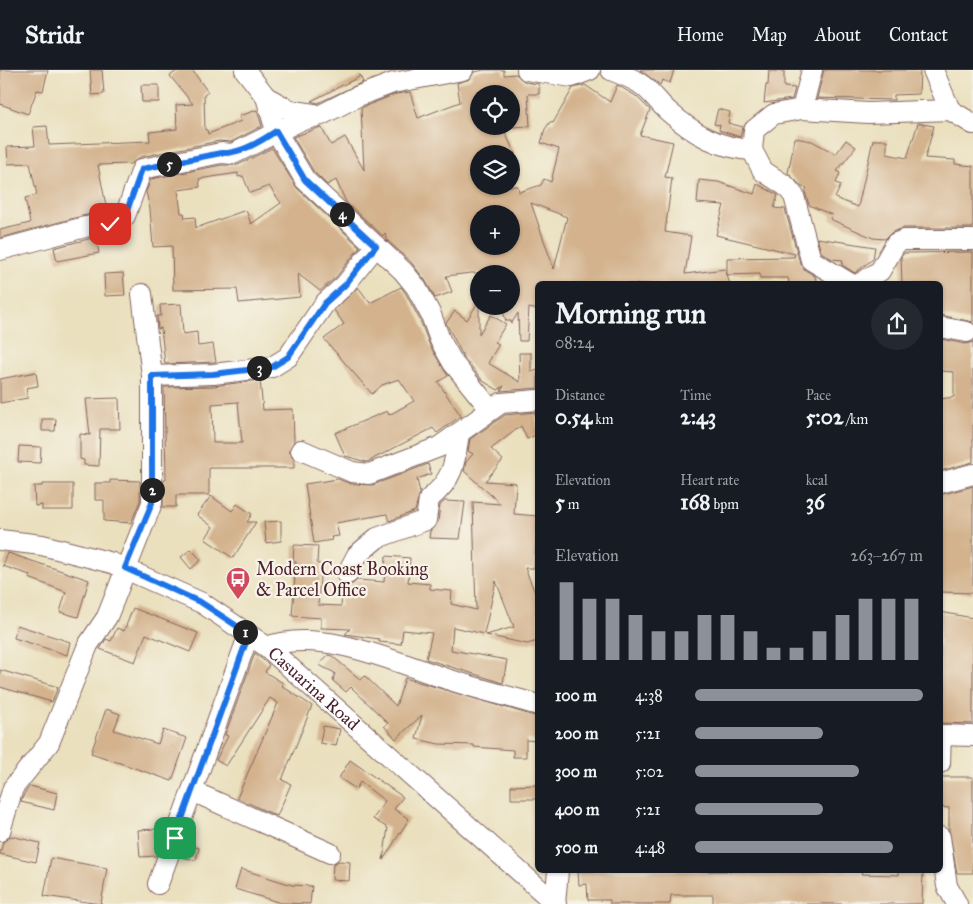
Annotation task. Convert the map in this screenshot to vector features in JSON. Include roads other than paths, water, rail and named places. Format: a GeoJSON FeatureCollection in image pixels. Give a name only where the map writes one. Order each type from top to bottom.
{"type":"FeatureCollection","features":[{"type":"Feature","properties":{"kind":"street"},"geometry":{"type":"LineString","coordinates":[[245,70],[266,97],[276,131],[305,180],[376,246],[416,287],[431,315],[440,340],[453,363],[490,409]]}},
{"type":"Feature","properties":{"kind":"street"},"geometry":{"type":"LineString","coordinates":[[0,250],[85,227],[120,221],[125,216],[142,169],[221,153],[233,154],[266,139],[276,131],[321,115],[395,77],[464,70]]}},
{"type":"Feature","properties":{"kind":"street"},"geometry":{"type":"LineString","coordinates":[[527,70],[572,77],[590,70]]}},
{"type":"Feature","properties":{"kind":"street"},"geometry":{"type":"LineString","coordinates":[[611,70],[639,83],[658,98],[668,111],[702,136],[732,149],[752,150]]}},
{"type":"Feature","properties":{"kind":"street"},"geometry":{"type":"LineString","coordinates":[[802,109],[812,70]]}},
{"type":"Feature","properties":{"kind":"street"},"geometry":{"type":"LineString","coordinates":[[933,70],[950,110]]}},
{"type":"Feature","properties":{"kind":"street"},"geometry":{"type":"LineString","coordinates":[[266,97],[290,110],[321,115]]}},
{"type":"Feature","properties":{"kind":"street"},"geometry":{"type":"LineString","coordinates":[[846,281],[811,260],[794,196],[786,186],[763,171],[752,150],[752,134],[763,121],[774,114],[802,109],[868,114],[950,110],[973,124]]}},
{"type":"Feature","properties":{"kind":"street"},"geometry":{"type":"LineString","coordinates":[[864,281],[880,271],[896,243],[904,240],[973,240]]}},
{"type":"Feature","properties":{"kind":"street"},"geometry":{"type":"LineString","coordinates":[[152,376],[213,374],[272,367],[288,357],[325,303],[345,285],[376,246]]}},
{"type":"Feature","properties":{"kind":"street"},"geometry":{"type":"LineString","coordinates":[[0,831],[13,788],[49,742],[88,645],[107,617],[152,503],[152,376],[142,294]]}},
{"type":"Feature","properties":{"kind":"street"},"geometry":{"type":"LineString","coordinates":[[943,328],[967,332]]}},
{"type":"Feature","properties":{"kind":"street"},"geometry":{"type":"LineString","coordinates":[[301,450],[345,470],[369,474],[440,447],[490,409],[501,403],[535,400]]}},
{"type":"Feature","properties":{"kind":"street"},"geometry":{"type":"LineString","coordinates":[[347,574],[356,555],[377,538],[426,520],[429,499],[443,488],[454,468],[459,432]]}},
{"type":"Feature","properties":{"kind":"street"},"geometry":{"type":"LineString","coordinates":[[943,482],[973,474]]}},
{"type":"Feature","properties":{"kind":"street","name":"Casuarina Road"},"geometry":{"type":"LineString","coordinates":[[0,540],[72,552],[125,568],[202,603],[267,647],[556,904]]}},
{"type":"Feature","properties":{"kind":"street"},"geometry":{"type":"LineString","coordinates":[[158,884],[249,634]]}},
{"type":"Feature","properties":{"kind":"street"},"geometry":{"type":"LineString","coordinates":[[267,647],[282,641],[300,640],[367,651],[439,676],[535,704]]}},
{"type":"Feature","properties":{"kind":"street"},"geometry":{"type":"LineString","coordinates":[[943,735],[973,736]]}},
{"type":"Feature","properties":{"kind":"street"},"geometry":{"type":"LineString","coordinates":[[192,791],[330,853]]}},
{"type":"Feature","properties":{"kind":"street"},"geometry":{"type":"LineString","coordinates":[[943,858],[947,886],[957,904]]}},
{"type":"Feature","properties":{"kind":"street"},"geometry":{"type":"LineString","coordinates":[[556,904],[558,873]]}},
{"type":"Feature","properties":{"kind":"place","name":"Modern Coast Booking & Parcel Office"},"geometry":{"type":"Point","coordinates":[238,600]}}]}
